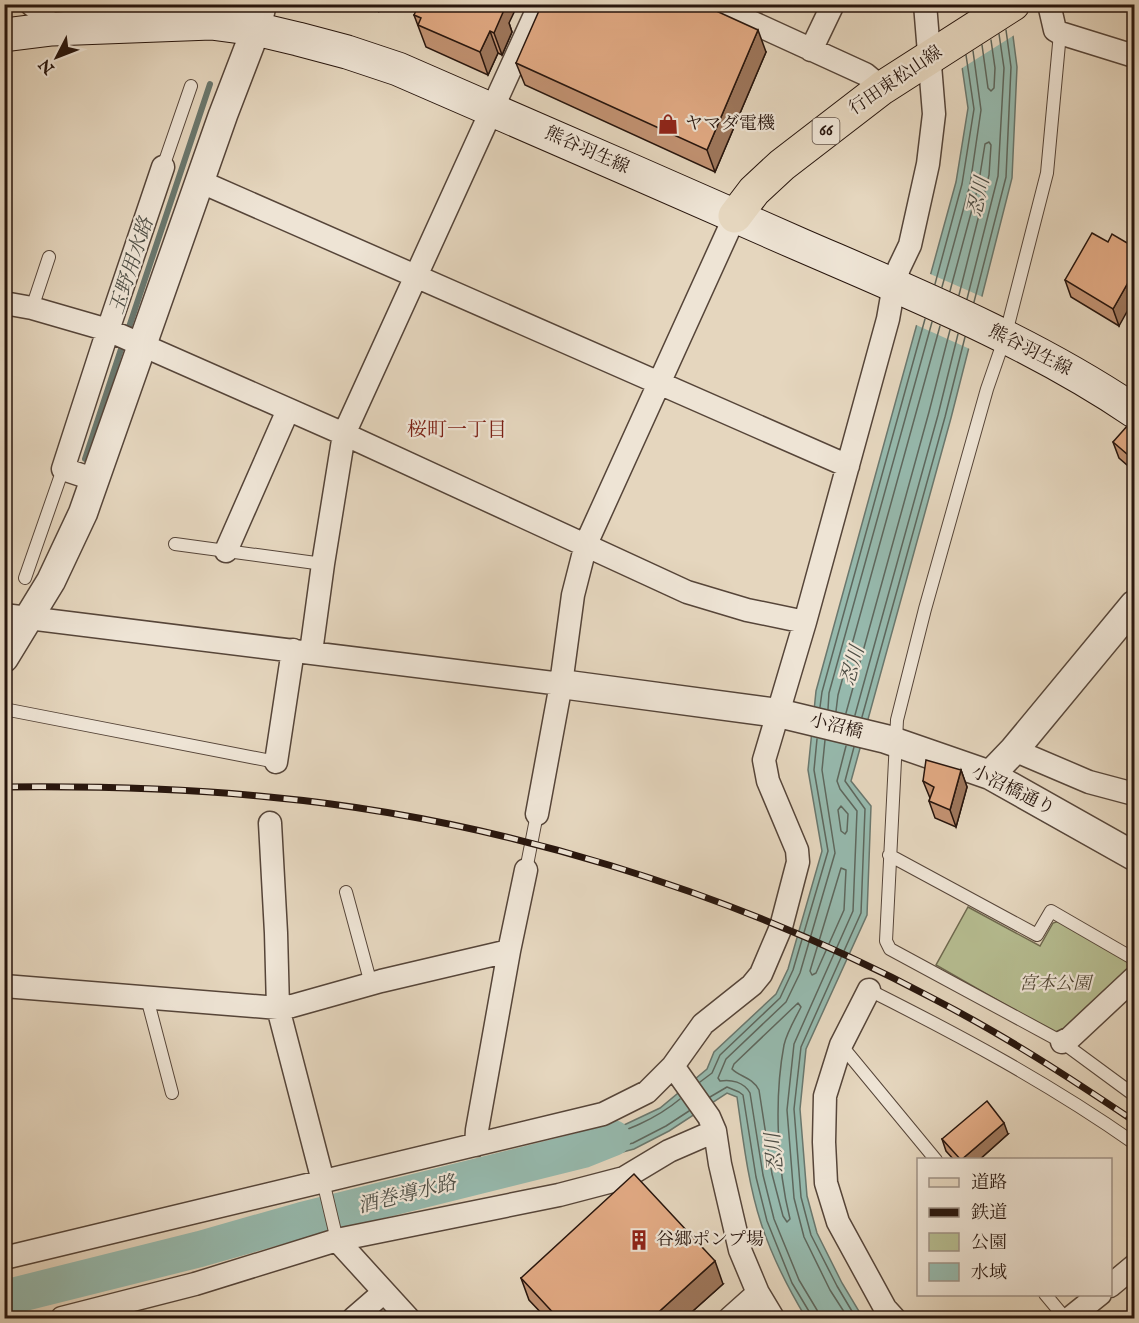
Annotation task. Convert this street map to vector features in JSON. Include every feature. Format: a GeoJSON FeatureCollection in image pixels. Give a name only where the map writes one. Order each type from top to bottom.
{"type":"FeatureCollection","features":[{"type":"Feature","properties":{"kind":"main road","name":"行田東松山線"},"geometry":{"type":"LineString","coordinates":[[735,216],[754,191],[782,165],[882,87],[1013,4]]}},
{"type":"Feature","properties":{"kind":"main road","name":"熊谷羽生線"},"geometry":{"type":"LineString","coordinates":[[4,34],[52,29],[211,23],[259,17],[347,52],[387,65],[900,288],[1001,335],[1072,372],[1134,411]]}},
{"type":"Feature","properties":{"kind":"street"},"geometry":{"type":"LineString","coordinates":[[31,4],[42,13],[52,29]]}},
{"type":"Feature","properties":{"kind":"street"},"geometry":{"type":"LineString","coordinates":[[276,762],[322,564],[344,434],[540,4]]}},
{"type":"Feature","properties":{"kind":"street"},"geometry":{"type":"LineString","coordinates":[[712,4],[865,74],[882,87]]}},
{"type":"Feature","properties":{"kind":"street"},"geometry":{"type":"LineString","coordinates":[[811,50],[833,4]]}},
{"type":"Feature","properties":{"kind":"street"},"geometry":{"type":"LineString","coordinates":[[772,1318],[758,1293],[740,1250],[712,1124],[680,1075],[688,1042],[703,1024],[752,985],[761,974],[781,927],[798,862],[797,850],[768,781],[764,760],[782,714],[888,319],[900,288],[899,268],[910,245],[923,192],[934,114],[933,55],[925,4]]}},
{"type":"Feature","properties":{"kind":"street"},"geometry":{"type":"LineString","coordinates":[[1049,4],[1055,30],[1134,56]]}},
{"type":"Feature","properties":{"kind":"street"},"geometry":{"type":"LineString","coordinates":[[96,480],[63,469],[199,181],[259,17]]}},
{"type":"Feature","properties":{"kind":"street"},"geometry":{"type":"LineString","coordinates":[[4,658],[18,616],[51,581],[96,480],[125,338],[164,167]]}},
{"type":"Feature","properties":{"kind":"street"},"geometry":{"type":"LineString","coordinates":[[199,181],[848,466]]}},
{"type":"Feature","properties":{"kind":"street"},"geometry":{"type":"LineString","coordinates":[[537,814],[561,684],[573,595],[586,544],[735,216]]}},
{"type":"Feature","properties":{"kind":"street"},"geometry":{"type":"LineString","coordinates":[[4,303],[32,308],[125,338],[344,434],[687,592],[709,600],[805,622]]}},
{"type":"Feature","properties":{"kind":"street"},"geometry":{"type":"LineString","coordinates":[[226,551],[288,410]]}},
{"type":"Feature","properties":{"kind":"street"},"geometry":{"type":"LineString","coordinates":[[990,776],[1134,605]]}},
{"type":"Feature","properties":{"kind":"street"},"geometry":{"type":"LineString","coordinates":[[18,616],[782,714]]}},
{"type":"Feature","properties":{"kind":"street","name":"小沼橋"},"geometry":{"type":"LineString","coordinates":[[782,714],[891,741]]}},
{"type":"Feature","properties":{"kind":"street","name":"小沼橋通り"},"geometry":{"type":"LineString","coordinates":[[891,741],[990,776],[1134,856]]}},
{"type":"Feature","properties":{"kind":"street"},"geometry":{"type":"LineString","coordinates":[[1014,750],[1089,782],[1134,794]]}},
{"type":"Feature","properties":{"kind":"street"},"geometry":{"type":"LineString","coordinates":[[270,823],[278,1008],[325,1188]]}},
{"type":"Feature","properties":{"kind":"street"},"geometry":{"type":"LineString","coordinates":[[476,1145],[509,951],[526,870]]}},
{"type":"Feature","properties":{"kind":"street"},"geometry":{"type":"LineString","coordinates":[[4,986],[278,1008],[509,951]]}},
{"type":"Feature","properties":{"kind":"street"},"geometry":{"type":"LineString","coordinates":[[1062,1042],[1070,1038],[1134,978]]}},
{"type":"Feature","properties":{"kind":"street"},"geometry":{"type":"LineString","coordinates":[[869,990],[841,1045],[825,1096],[826,1184],[838,1222],[885,1308],[894,1318]]}},
{"type":"Feature","properties":{"kind":"street"},"geometry":{"type":"LineString","coordinates":[[4,1258],[325,1188],[476,1145],[603,1114],[680,1075]]}},
{"type":"Feature","properties":{"kind":"street"},"geometry":{"type":"LineString","coordinates":[[62,1318],[195,1284],[335,1234],[559,1195],[624,1178],[712,1124]]}},
{"type":"Feature","properties":{"kind":"street"},"geometry":{"type":"LineString","coordinates":[[335,1234],[408,1318]]}},
{"type":"Feature","properties":{"kind":"street"},"geometry":{"type":"LineString","coordinates":[[1112,1284],[1134,1266]]}},
{"type":"Feature","properties":{"kind":"street"},"geometry":{"type":"LineString","coordinates":[[354,1318],[384,1292]]}},
{"type":"Feature","properties":{"kind":"street"},"geometry":{"type":"LineString","coordinates":[[730,1318],[758,1293]]}},
{"type":"Feature","properties":{"kind":"street"},"geometry":{"type":"LineString","coordinates":[[1070,1318],[1098,1296]]}},
{"type":"Feature","properties":{"kind":"lane"},"geometry":{"type":"LineString","coordinates":[[1060,33],[1047,172],[925,609],[891,741],[886,941],[890,949],[1062,1042],[1134,1095]]}},
{"type":"Feature","properties":{"kind":"lane"},"geometry":{"type":"LineString","coordinates":[[164,167],[192,86]]}},
{"type":"Feature","properties":{"kind":"lane"},"geometry":{"type":"LineString","coordinates":[[32,308],[49,257]]}},
{"type":"Feature","properties":{"kind":"lane"},"geometry":{"type":"LineString","coordinates":[[25,578],[63,469]]}},
{"type":"Feature","properties":{"kind":"lane"},"geometry":{"type":"LineString","coordinates":[[175,544],[322,564]]}},
{"type":"Feature","properties":{"kind":"lane"},"geometry":{"type":"LineString","coordinates":[[4,709],[276,762]]}},
{"type":"Feature","properties":{"kind":"lane"},"geometry":{"type":"LineString","coordinates":[[526,870],[537,814]]}},
{"type":"Feature","properties":{"kind":"lane"},"geometry":{"type":"LineString","coordinates":[[889,855],[1037,935],[1051,911],[1134,959]]}},
{"type":"Feature","properties":{"kind":"lane"},"geometry":{"type":"LineString","coordinates":[[346,892],[371,984]]}},
{"type":"Feature","properties":{"kind":"lane"},"geometry":{"type":"LineString","coordinates":[[869,990],[1033,1077],[1134,1143]]}},
{"type":"Feature","properties":{"kind":"lane"},"geometry":{"type":"LineString","coordinates":[[147,998],[172,1093]]}},
{"type":"Feature","properties":{"kind":"lane"},"geometry":{"type":"LineString","coordinates":[[841,1045],[934,1158]]}},
{"type":"Feature","properties":{"kind":"lane"},"geometry":{"type":"LineString","coordinates":[[325,1188],[335,1234]]}},
{"type":"Feature","properties":{"kind":"lane"},"geometry":{"type":"LineString","coordinates":[[1047,1296],[1065,1318]]}},
{"type":"Feature","properties":{"kind":"green space","name":"宮本公園"},"geometry":{"type":"Polygon","coordinates":[[[968,907],[1040,946],[1053,923],[1062,920],[1130,961],[1132,969],[1066,1030],[1055,1033],[936,965],[968,907]]]}},
{"type":"Feature","properties":{"kind":"water","name":"忍川"},"geometry":{"type":"Polygon","coordinates":[[[953,5],[1009,5],[1017,67],[1012,178],[951,418],[851,781],[871,806],[867,915],[806,1049],[800,1109],[807,1196],[817,1233],[842,1283],[863,1318],[806,1318],[770,1248],[756,1208],[737,1097],[727,1093],[669,1131],[634,1149],[593,1160],[588,1153],[566,1154],[588,1142],[588,1137],[624,1125],[660,1108],[707,1069],[714,1052],[776,994],[788,969],[822,851],[808,770],[816,691],[956,182],[968,108],[953,5]]]}},
{"type":"Feature","properties":{"kind":"pier"},"geometry":{"type":"Polygon","coordinates":[[[1012,4],[1016,34],[959,70],[951,8],[955,5],[1012,4]]]}},
{"type":"Feature","properties":{"kind":"pier"},"geometry":{"type":"Polygon","coordinates":[[[928,273],[985,298],[972,350],[914,324],[928,273]]]}},
{"type":"Feature","properties":{"kind":"pier"},"geometry":{"type":"Polygon","coordinates":[[[798,931],[852,955],[850,960],[796,936],[798,931]]]}},
{"type":"Feature","properties":{"kind":"building"},"geometry":{"type":"Polygon","coordinates":[[[419,4],[500,4],[498,7],[504,10],[494,33],[490,31],[480,52],[418,25],[421,18],[414,15],[419,4]]]}},
{"type":"Feature","properties":{"kind":"building"},"geometry":{"type":"Polygon","coordinates":[[[542,4],[701,4],[758,30],[707,150],[516,63],[542,4]]]}},
{"type":"Feature","properties":{"kind":"building"},"geometry":{"type":"Polygon","coordinates":[[[1092,233],[1108,242],[1112,234],[1134,247],[1132,255],[1134,272],[1113,309],[1065,280],[1092,233]]]}},
{"type":"Feature","properties":{"kind":"building"},"geometry":{"type":"Polygon","coordinates":[[[1128,425],[1134,430],[1134,460],[1113,442],[1128,425]]]}},
{"type":"Feature","properties":{"kind":"building"},"geometry":{"type":"Polygon","coordinates":[[[926,760],[961,770],[950,810],[929,801],[934,787],[923,781],[926,760]]]}},
{"type":"Feature","properties":{"kind":"building"},"geometry":{"type":"Polygon","coordinates":[[[987,1101],[1004,1123],[963,1158],[959,1158],[942,1139],[987,1101]]]}},
{"type":"Feature","properties":{"kind":"building","name":"谷郷ポンプ場"},"geometry":{"type":"Polygon","coordinates":[[[634,1174],[715,1261],[652,1318],[558,1318],[521,1278],[634,1174]]]}},
{"type":"Feature","properties":{"kind":"waterway","name":"玉野用水路"},"geometry":{"type":"LineString","coordinates":[[127,333],[210,84]]}},
{"type":"Feature","properties":{"kind":"waterway","name":"玉野用水路"},"geometry":{"type":"LineString","coordinates":[[85,459],[123,343]]}},
{"type":"Feature","properties":{"kind":"waterway","name":"酒巻導水路"},"geometry":{"type":"LineString","coordinates":[[4,1298],[583,1150],[613,1138]]}},
{"type":"Feature","properties":{"kind":"railway"},"geometry":{"type":"LineString","coordinates":[[4,787],[104,787],[170,790],[269,797],[355,807],[440,822],[526,842],[611,866],[777,925],[857,960],[986,1027],[1134,1121]]}},
{"type":"Feature","properties":{"kind":"place","name":"ヤマダ電機"},"geometry":{"type":"Point","coordinates":[668,124]}},
{"type":"Feature","properties":{"kind":"place","name":"谷郷ポンプ場"},"geometry":{"type":"Point","coordinates":[639,1240]}},
{"type":"Feature","properties":{"kind":"district","name":"桜町一丁目"},"geometry":{"type":"Point","coordinates":[457,430]}}]}
